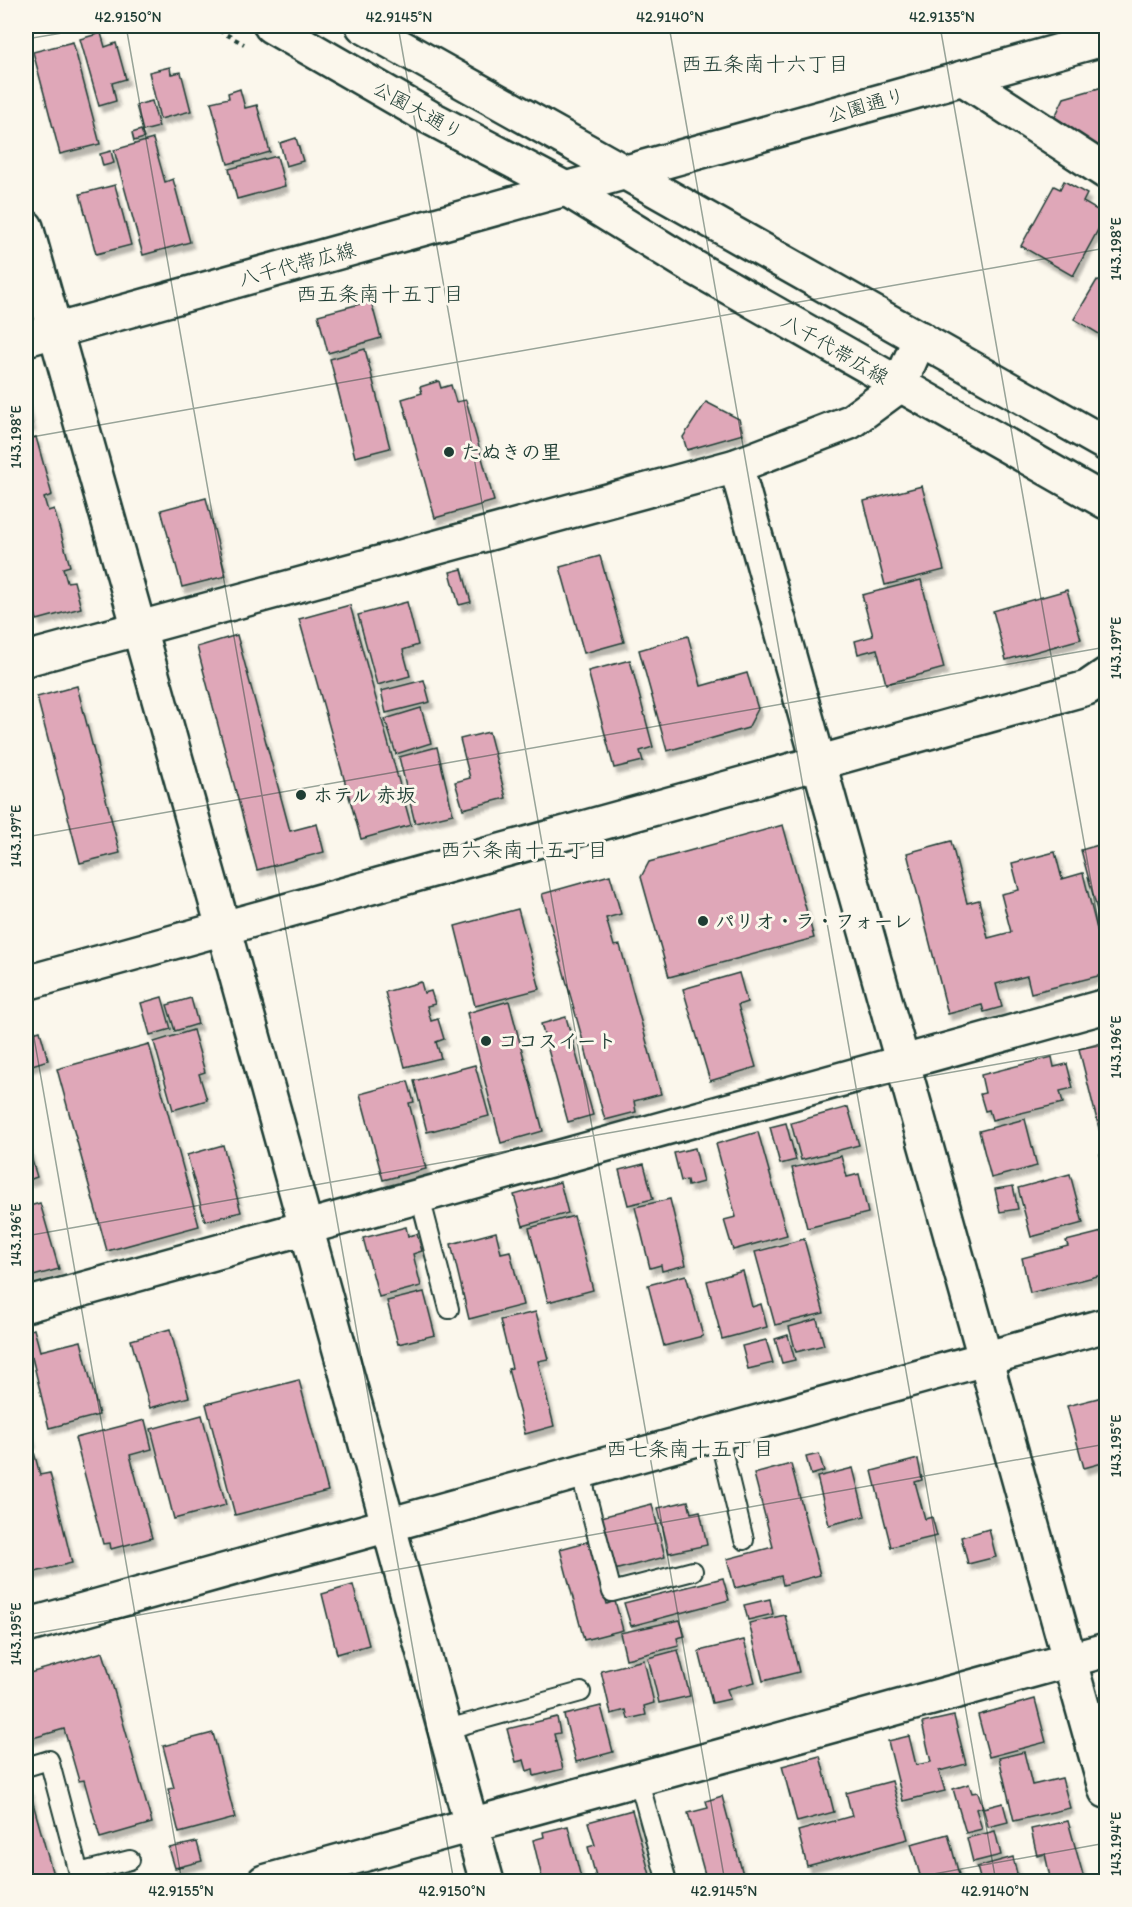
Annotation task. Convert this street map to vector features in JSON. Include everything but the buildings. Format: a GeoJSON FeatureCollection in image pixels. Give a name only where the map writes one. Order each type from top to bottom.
{"type":"FeatureCollection","features":[{"type":"Feature","properties":{"kind":"street","name":"公園大通り"},"geometry":{"type":"LineString","coordinates":[[271,26],[429,117],[568,190]]}},
{"type":"Feature","properties":{"kind":"street"},"geometry":{"type":"LineString","coordinates":[[363,26],[1107,444]]}},
{"type":"Feature","properties":{"kind":"street","name":"公園通り"},"geometry":{"type":"LineString","coordinates":[[626,173],[1107,38]]}},
{"type":"Feature","properties":{"kind":"street"},"geometry":{"type":"LineString","coordinates":[[962,78],[1107,172]]}},
{"type":"Feature","properties":{"kind":"street","name":"八千代帯広線"},"geometry":{"type":"LineString","coordinates":[[40,335],[626,173]]}},
{"type":"Feature","properties":{"kind":"street","name":"八千代帯広線"},"geometry":{"type":"LineString","coordinates":[[568,190],[690,265],[899,386],[1107,502]]}},
{"type":"Feature","properties":{"kind":"street"},"geometry":{"type":"LineString","coordinates":[[26,227],[40,335],[139,627],[487,1881]]}},
{"type":"Feature","properties":{"kind":"street"},"geometry":{"type":"LineString","coordinates":[[26,659],[736,466],[850,422],[899,386],[920,338]]}},
{"type":"Feature","properties":{"kind":"street"},"geometry":{"type":"LineString","coordinates":[[736,466],[1107,1791]]}},
{"type":"Feature","properties":{"kind":"street"},"geometry":{"type":"LineString","coordinates":[[26,983],[1087,688],[1107,675]]}},
{"type":"Feature","properties":{"kind":"street"},"geometry":{"type":"LineString","coordinates":[[26,1305],[1107,1006]]}},
{"type":"Feature","properties":{"kind":"street"},"geometry":{"type":"LineString","coordinates":[[26,1626],[1107,1325]]}},
{"type":"Feature","properties":{"kind":"street"},"geometry":{"type":"LineString","coordinates":[[264,1881],[1107,1650]]}},
{"type":"Feature","properties":{"kind":"lane"},"geometry":{"type":"LineString","coordinates":[[420,1197],[449,1309]]}},
{"type":"Feature","properties":{"kind":"lane"},"geometry":{"type":"LineString","coordinates":[[718,1433],[744,1540]]}},
{"type":"Feature","properties":{"kind":"lane"},"geometry":{"type":"LineString","coordinates":[[580,1471],[612,1592],[693,1572]]}},
{"type":"Feature","properties":{"kind":"lane"},"geometry":{"type":"LineString","coordinates":[[444,1730],[581,1692]]}},
{"type":"Feature","properties":{"kind":"lane"},"geometry":{"type":"LineString","coordinates":[[26,1767],[49,1760],[79,1873],[130,1860]]}},
{"type":"Feature","properties":{"kind":"lane"},"geometry":{"type":"LineString","coordinates":[[638,1778],[667,1881]]}},
{"type":"Feature","properties":{"kind":"place","name":"たぬきの里"},"geometry":{"type":"Point","coordinates":[449,452]}},
{"type":"Feature","properties":{"kind":"place","name":"ホテル 赤坂"},"geometry":{"type":"Point","coordinates":[301,795]}},
{"type":"Feature","properties":{"kind":"place","name":"パリオ・ラ・フォーレ"},"geometry":{"type":"Point","coordinates":[703,921]}},
{"type":"Feature","properties":{"kind":"place","name":"ココスイート"},"geometry":{"type":"Point","coordinates":[486,1041]}},
{"type":"Feature","properties":{"kind":"district","name":"西五条南十六丁目"},"geometry":{"type":"Point","coordinates":[765,63]}},
{"type":"Feature","properties":{"kind":"district","name":"西五条南十五丁目"},"geometry":{"type":"Point","coordinates":[380,293]}},
{"type":"Feature","properties":{"kind":"district","name":"西六条南十五丁目"},"geometry":{"type":"Point","coordinates":[524,849]}},
{"type":"Feature","properties":{"kind":"district","name":"西七条南十五丁目"},"geometry":{"type":"Point","coordinates":[690,1448]}}]}
